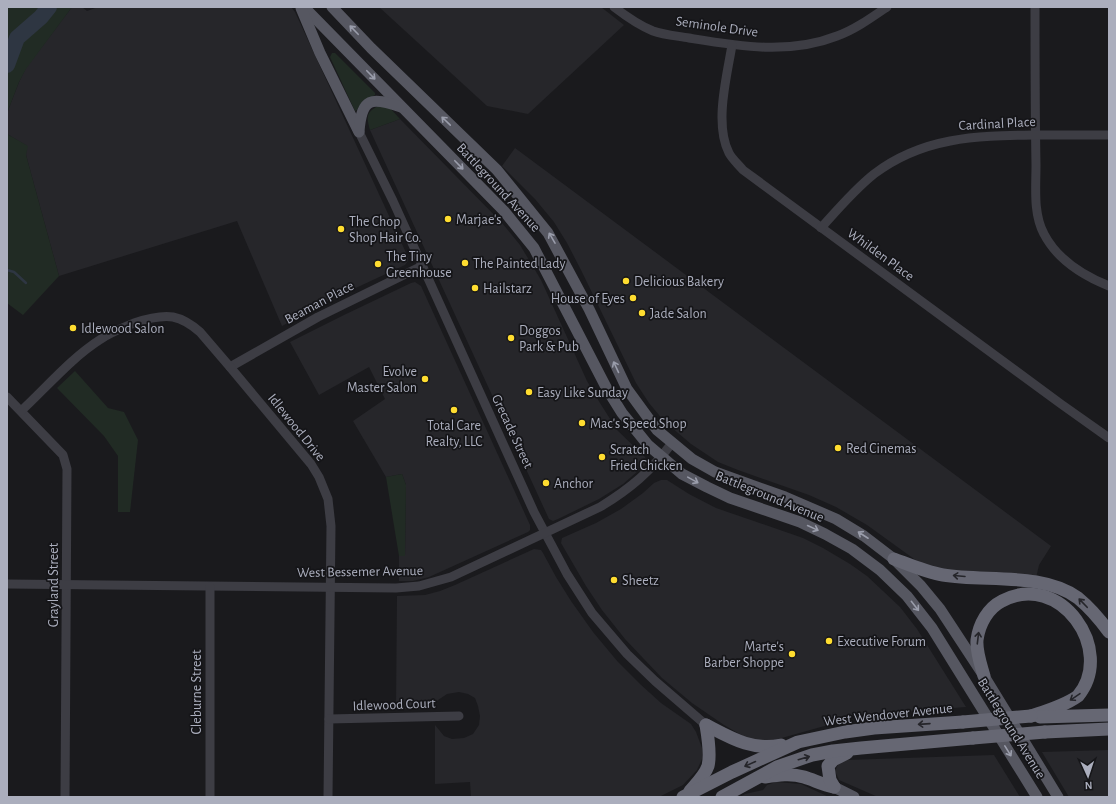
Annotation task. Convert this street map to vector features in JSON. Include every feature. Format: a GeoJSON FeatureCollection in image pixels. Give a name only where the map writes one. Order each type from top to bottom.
{"type":"FeatureCollection","features":[{"type":"Feature","properties":{"kind":"highway"},"geometry":{"type":"LineString","coordinates":[[894,559],[943,575],[1031,581],[1054,586],[1078,598],[1109,632]]}},
{"type":"Feature","properties":{"kind":"highway"},"geometry":{"type":"LineString","coordinates":[[984,676],[977,641],[982,623],[994,605],[1014,596],[1042,594],[1056,599],[1071,608],[1083,618],[1091,627],[1099,649],[1098,667],[1094,679],[1086,689],[1065,704],[1031,716]]}},
{"type":"Feature","properties":{"kind":"highway","name":"West Wendover Avenue"},"geometry":{"type":"LineString","coordinates":[[684,796],[798,742],[821,736],[874,728],[1031,716],[1109,715]]}},
{"type":"Feature","properties":{"kind":"highway"},"geometry":{"type":"LineString","coordinates":[[706,725],[733,739],[754,746],[769,748],[798,742]]}},
{"type":"Feature","properties":{"kind":"highway"},"geometry":{"type":"LineString","coordinates":[[684,796],[698,782],[708,766],[709,742],[706,725]]}},
{"type":"Feature","properties":{"kind":"highway"},"geometry":{"type":"LineString","coordinates":[[722,797],[777,767],[796,760],[833,751],[1045,732],[1109,729]]}},
{"type":"Feature","properties":{"kind":"highway"},"geometry":{"type":"LineString","coordinates":[[834,787],[828,772],[828,766],[830,763],[838,757],[861,748]]}},
{"type":"Feature","properties":{"kind":"highway"},"geometry":{"type":"LineString","coordinates":[[756,778],[779,774],[802,776],[823,785],[834,787]]}},
{"type":"Feature","properties":{"kind":"main road"},"geometry":{"type":"LineString","coordinates":[[301,7],[320,53],[359,132]]}},
{"type":"Feature","properties":{"kind":"main road","name":"Battleground Avenue"},"geometry":{"type":"LineString","coordinates":[[304,7],[504,211],[534,248],[607,389],[618,407],[648,445],[682,474],[730,498],[800,522],[825,534],[852,548],[880,570],[907,596],[932,628],[1037,797]]}},
{"type":"Feature","properties":{"kind":"main road","name":"Battleground Avenue"},"geometry":{"type":"LineString","coordinates":[[332,7],[371,48],[497,170],[548,232],[589,309],[626,388],[657,430],[692,459],[715,472],[785,497],[836,520],[864,536],[894,559],[921,586],[940,609],[984,676],[1058,797]]}},
{"type":"Feature","properties":{"kind":"main road"},"geometry":{"type":"LineString","coordinates":[[359,132],[360,118],[364,107],[369,103],[381,100],[403,107]]}},
{"type":"Feature","properties":{"kind":"main road"},"geometry":{"type":"LineString","coordinates":[[834,787],[854,797]]}},
{"type":"Feature","properties":{"kind":"street","name":"Seminole Drive"},"geometry":{"type":"LineString","coordinates":[[614,7],[628,19],[654,31],[732,45],[786,48],[837,36],[887,7]]}},
{"type":"Feature","properties":{"kind":"street"},"geometry":{"type":"LineString","coordinates":[[1035,7],[1035,135],[1037,206],[1039,221],[1048,242],[1061,257],[1097,281],[1109,286]]}},
{"type":"Feature","properties":{"kind":"street","name":"Whilden Place"},"geometry":{"type":"LineString","coordinates":[[732,45],[722,121],[724,138],[729,154],[743,170],[1109,438]]}},
{"type":"Feature","properties":{"kind":"street","name":"Grecade Street"},"geometry":{"type":"LineString","coordinates":[[359,132],[390,194],[544,533],[567,574],[592,613],[627,654],[655,681],[706,725]]}},
{"type":"Feature","properties":{"kind":"street","name":"Cardinal Place"},"geometry":{"type":"LineString","coordinates":[[821,228],[855,190],[875,173],[903,156],[925,147],[949,140],[986,136],[1109,134]]}},
{"type":"Feature","properties":{"kind":"street","name":"Beaman Place"},"geometry":{"type":"LineString","coordinates":[[230,367],[318,317],[422,266]]}},
{"type":"Feature","properties":{"kind":"street","name":"Idlewood Drive"},"geometry":{"type":"LineString","coordinates":[[21,411],[76,358],[101,338],[116,330],[153,318],[173,317],[182,320],[200,332],[303,453],[319,477],[328,499],[330,511],[328,797]]}},
{"type":"Feature","properties":{"kind":"street","name":"Grayland Street"},"geometry":{"type":"LineString","coordinates":[[7,396],[62,455],[66,465],[67,584],[65,797]]}},
{"type":"Feature","properties":{"kind":"street","name":"West Bessemer Avenue"},"geometry":{"type":"LineString","coordinates":[[7,584],[396,588],[435,583],[465,571],[586,514],[618,496],[635,484],[661,457],[672,443]]}},
{"type":"Feature","properties":{"kind":"street","name":"Cleburne Street"},"geometry":{"type":"LineString","coordinates":[[210,586],[210,797]]}},
{"type":"Feature","properties":{"kind":"street","name":"Idlewood Court"},"geometry":{"type":"LineString","coordinates":[[329,719],[459,716]]}},
{"type":"Feature","properties":{"kind":"shaded area"},"geometry":{"type":"Polygon","coordinates":[[[7,7],[72,7],[26,69],[19,82],[7,113],[7,7]]]}},
{"type":"Feature","properties":{"kind":"shaded area"},"geometry":{"type":"Polygon","coordinates":[[[72,7],[82,7],[87,11],[98,7],[291,7],[295,12],[408,257],[408,261],[405,265],[330,300],[282,326],[237,221],[59,276],[26,155],[27,146],[7,134],[7,113],[26,68],[72,7]]]}},
{"type":"Feature","properties":{"kind":"shaded area"},"geometry":{"type":"Polygon","coordinates":[[[379,7],[601,7],[624,25],[528,114],[487,106],[379,7]]]}},
{"type":"Feature","properties":{"kind":"shaded area"},"geometry":{"type":"Polygon","coordinates":[[[332,53],[335,53],[375,93],[375,95],[363,101],[355,111],[330,57],[332,53]]]}},
{"type":"Feature","properties":{"kind":"shaded area"},"geometry":{"type":"Polygon","coordinates":[[[378,106],[390,108],[400,119],[370,130],[368,116],[371,111],[378,106]]]}},
{"type":"Feature","properties":{"kind":"shaded area"},"geometry":{"type":"Polygon","coordinates":[[[400,119],[502,223],[520,245],[541,280],[587,381],[617,430],[645,457],[645,465],[623,484],[599,499],[553,521],[549,519],[370,130],[400,119]]]}},
{"type":"Feature","properties":{"kind":"shaded area"},"geometry":{"type":"Polygon","coordinates":[[[7,134],[28,146],[26,155],[59,276],[23,315],[7,303],[7,134]]]}},
{"type":"Feature","properties":{"kind":"shaded area"},"geometry":{"type":"Polygon","coordinates":[[[515,148],[1051,546],[1039,565],[1036,578],[946,571],[921,564],[867,525],[836,507],[809,495],[718,462],[691,444],[664,421],[649,403],[636,383],[581,270],[554,222],[535,199],[502,166],[515,148]]]}},
{"type":"Feature","properties":{"kind":"shaded area"},"geometry":{"type":"Polygon","coordinates":[[[415,282],[421,286],[530,525],[530,530],[429,577],[413,581],[399,581],[399,556],[405,556],[406,485],[402,474],[386,477],[353,421],[385,399],[369,367],[319,395],[290,342],[415,282]]]}},
{"type":"Feature","properties":{"kind":"shaded area"},"geometry":{"type":"Polygon","coordinates":[[[75,371],[108,408],[124,412],[138,440],[130,512],[118,512],[118,456],[104,436],[57,388],[75,371]]]}},
{"type":"Feature","properties":{"kind":"shaded area"},"geometry":{"type":"Polygon","coordinates":[[[402,474],[406,485],[405,556],[399,556],[386,477],[402,474]]]}},
{"type":"Feature","properties":{"kind":"shaded area"},"geometry":{"type":"Polygon","coordinates":[[[661,480],[667,480],[689,494],[716,508],[803,538],[850,564],[867,576],[900,607],[917,629],[966,707],[839,717],[828,725],[771,741],[750,740],[724,725],[692,703],[662,678],[625,639],[602,610],[586,586],[561,543],[562,538],[596,523],[621,509],[654,483],[661,480]]]}},
{"type":"Feature","properties":{"kind":"shaded area"},"geometry":{"type":"Polygon","coordinates":[[[534,549],[541,550],[571,601],[593,632],[618,662],[661,703],[691,724],[696,732],[702,748],[702,759],[697,770],[683,785],[659,797],[471,797],[470,782],[435,784],[435,725],[444,736],[452,739],[464,738],[473,734],[479,725],[480,716],[478,706],[475,698],[468,694],[459,692],[447,694],[438,700],[432,707],[425,709],[396,709],[397,596],[425,595],[440,591],[534,549]]]}},
{"type":"Feature","properties":{"kind":"shaded area"},"geometry":{"type":"Polygon","coordinates":[[[1109,750],[1109,797],[1069,797],[1042,752],[1109,750]]]}},
{"type":"Feature","properties":{"kind":"shaded area"},"geometry":{"type":"Polygon","coordinates":[[[994,755],[1020,797],[878,797],[839,780],[835,771],[839,762],[847,760],[994,755]]]}},
{"type":"Feature","properties":{"kind":"shaded area"},"geometry":{"type":"Polygon","coordinates":[[[776,782],[801,784],[829,797],[740,797],[745,794],[763,790],[767,785],[776,782]]]}},
{"type":"Feature","properties":{"kind":"waterway"},"geometry":{"type":"LineString","coordinates":[[7,65],[17,38],[41,17],[49,7]]}},
{"type":"Feature","properties":{"kind":"waterway"},"geometry":{"type":"LineString","coordinates":[[7,270],[14,272],[26,283]]}},
{"type":"Feature","properties":{"kind":"place","name":"Marjae's"},"geometry":{"type":"Point","coordinates":[448,219]}},
{"type":"Feature","properties":{"kind":"place","name":"The Chop Shop Hair Co."},"geometry":{"type":"Point","coordinates":[341,229]}},
{"type":"Feature","properties":{"kind":"place","name":"The Painted Lady"},"geometry":{"type":"Point","coordinates":[465,263]}},
{"type":"Feature","properties":{"kind":"place","name":"The Tiny Greenhouse"},"geometry":{"type":"Point","coordinates":[378,264]}},
{"type":"Feature","properties":{"kind":"place","name":"Delicious Bakery"},"geometry":{"type":"Point","coordinates":[626,281]}},
{"type":"Feature","properties":{"kind":"place","name":"Hailstarz"},"geometry":{"type":"Point","coordinates":[475,288]}},
{"type":"Feature","properties":{"kind":"place","name":"House of Eyes"},"geometry":{"type":"Point","coordinates":[633,298]}},
{"type":"Feature","properties":{"kind":"place","name":"Jade Salon"},"geometry":{"type":"Point","coordinates":[642,313]}},
{"type":"Feature","properties":{"kind":"place","name":"Idlewood Salon"},"geometry":{"type":"Point","coordinates":[73,328]}},
{"type":"Feature","properties":{"kind":"place","name":"Doggos Park & Pub"},"geometry":{"type":"Point","coordinates":[511,338]}},
{"type":"Feature","properties":{"kind":"place","name":"Evolve Master Salon"},"geometry":{"type":"Point","coordinates":[425,379]}},
{"type":"Feature","properties":{"kind":"place","name":"Easy Like Sunday"},"geometry":{"type":"Point","coordinates":[529,392]}},
{"type":"Feature","properties":{"kind":"place","name":"Total Care Realty, LLC"},"geometry":{"type":"Point","coordinates":[454,410]}},
{"type":"Feature","properties":{"kind":"place","name":"Mac's Speed Shop"},"geometry":{"type":"Point","coordinates":[582,423]}},
{"type":"Feature","properties":{"kind":"place","name":"Red Cinemas"},"geometry":{"type":"Point","coordinates":[838,448]}},
{"type":"Feature","properties":{"kind":"place","name":"Scratch Fried Chicken"},"geometry":{"type":"Point","coordinates":[602,457]}},
{"type":"Feature","properties":{"kind":"place","name":"Anchor"},"geometry":{"type":"Point","coordinates":[546,483]}},
{"type":"Feature","properties":{"kind":"place","name":"Sheetz"},"geometry":{"type":"Point","coordinates":[614,580]}},
{"type":"Feature","properties":{"kind":"place","name":"Executive Forum"},"geometry":{"type":"Point","coordinates":[829,641]}},
{"type":"Feature","properties":{"kind":"place","name":"Marte's Barber Shoppe"},"geometry":{"type":"Point","coordinates":[792,654]}}]}
